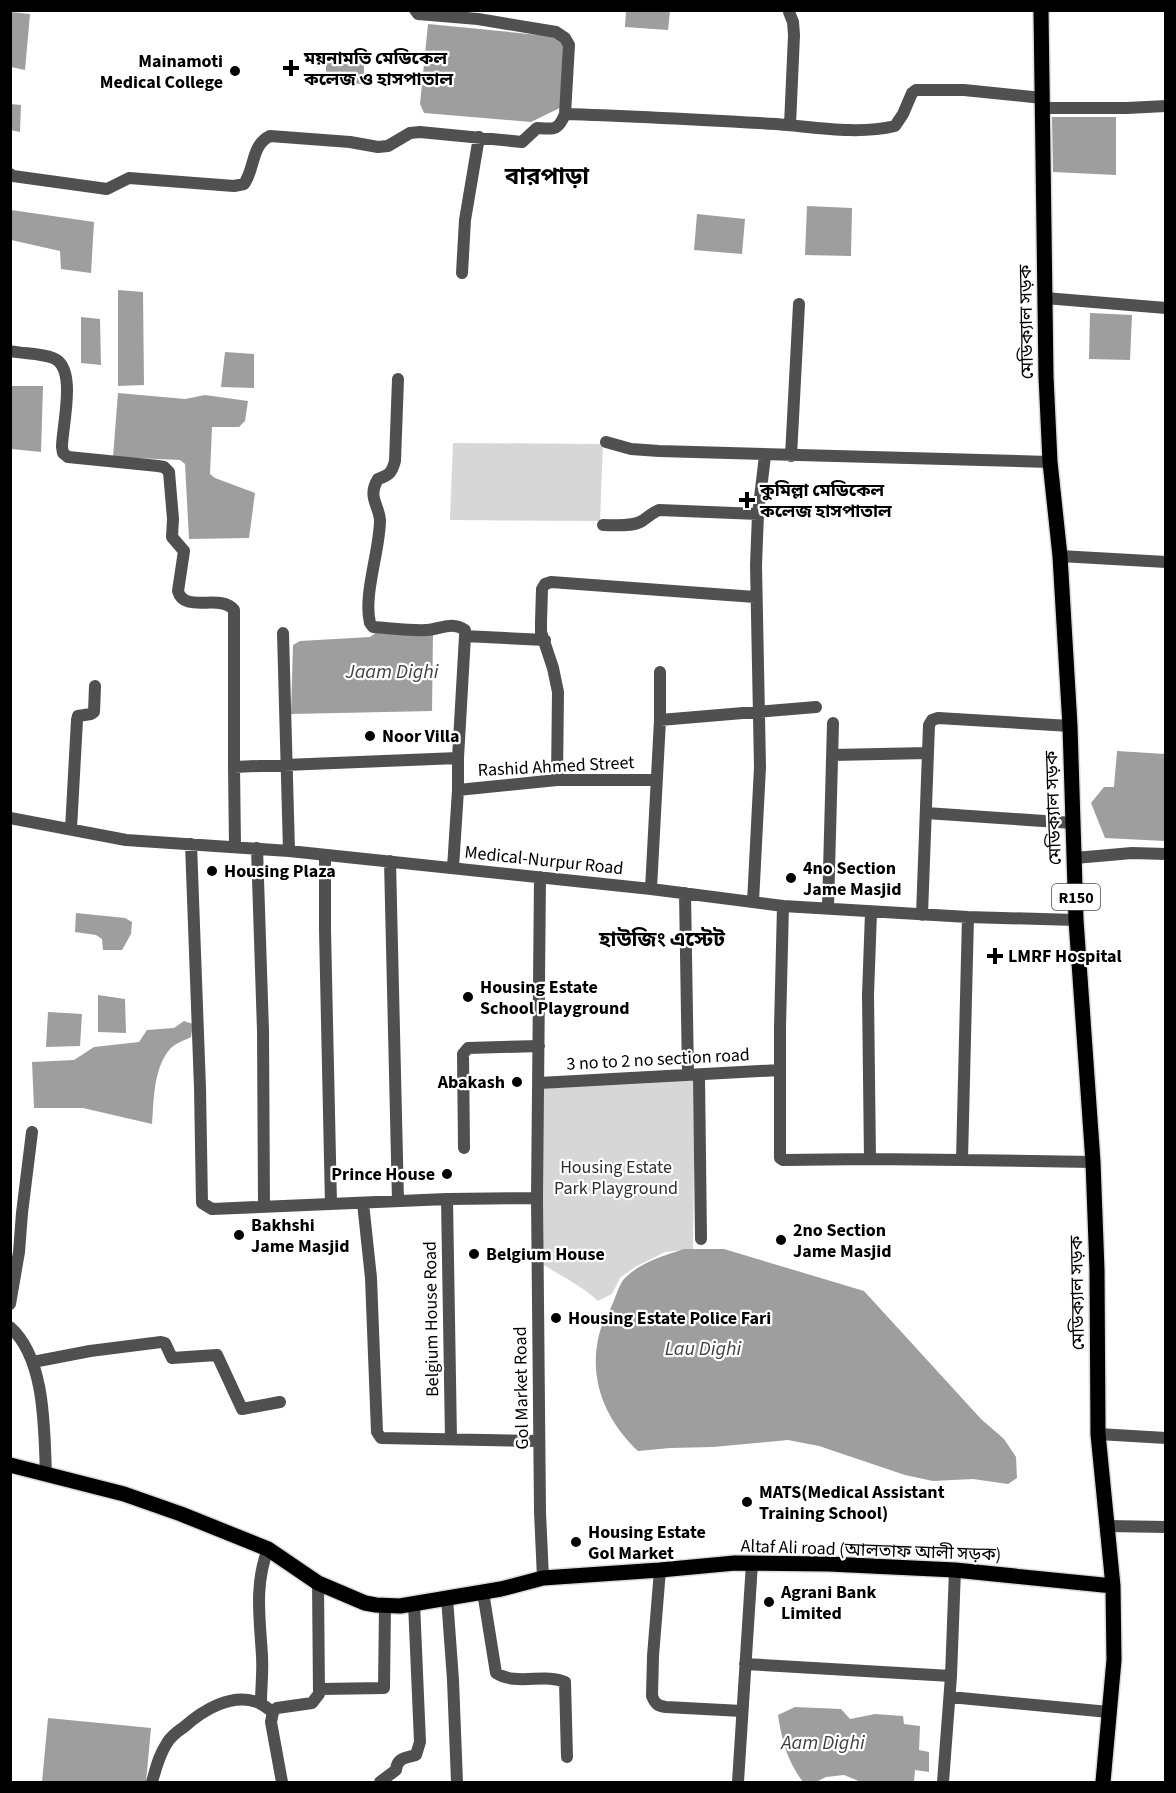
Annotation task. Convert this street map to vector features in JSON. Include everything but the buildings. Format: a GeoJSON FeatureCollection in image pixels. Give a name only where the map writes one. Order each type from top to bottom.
{"type":"FeatureCollection","features":[{"type":"Feature","properties":{"kind":"main road","name":"মেডিক্যাল সড়ক"},"geometry":{"type":"LineString","coordinates":[[1041,10],[1050,462],[1060,556],[1070,726],[1076,920],[1093,1162],[1098,1270],[1098,1434],[1113,1586],[1114,1660],[1103,1782]]}},
{"type":"Feature","properties":{"kind":"main road","name":"Altaf Ali road (আলতাফ আলী সড়ক)"},"geometry":{"type":"LineString","coordinates":[[10,1465],[124,1494],[268,1550],[318,1582],[365,1603],[385,1606],[483,1592],[543,1578],[735,1563],[829,1564],[955,1570],[1113,1586]]}},
{"type":"Feature","properties":{"kind":"street"},"geometry":{"type":"LineString","coordinates":[[10,174],[107,189],[129,178],[234,186],[244,184],[250,176],[258,146],[270,136],[350,142],[378,147],[388,146],[410,133],[420,132],[522,142],[537,128],[553,129],[561,125],[565,114],[569,45],[565,38],[549,30],[478,15],[418,14],[415,10]]}},
{"type":"Feature","properties":{"kind":"street"},"geometry":{"type":"LineString","coordinates":[[789,12],[794,22],[790,125]]}},
{"type":"Feature","properties":{"kind":"street"},"geometry":{"type":"LineString","coordinates":[[565,114],[648,116],[839,129],[876,129],[895,126],[912,93],[924,89],[964,90],[1042,103],[1127,108],[1166,106]]}},
{"type":"Feature","properties":{"kind":"street"},"geometry":{"type":"LineString","coordinates":[[462,273],[465,219],[478,137]]}},
{"type":"Feature","properties":{"kind":"street"},"geometry":{"type":"LineString","coordinates":[[1045,298],[1166,308]]}},
{"type":"Feature","properties":{"kind":"street"},"geometry":{"type":"LineString","coordinates":[[791,456],[799,304]]}},
{"type":"Feature","properties":{"kind":"street"},"geometry":{"type":"LineString","coordinates":[[10,351],[51,357],[58,360],[63,367],[67,387],[62,447],[63,453],[68,457],[158,466],[164,467],[169,472],[172,537],[184,551],[178,591],[180,596],[189,601],[226,603],[234,610],[235,847]]}},
{"type":"Feature","properties":{"kind":"street"},"geometry":{"type":"LineString","coordinates":[[398,380],[395,461],[392,472],[378,479],[375,484],[374,499],[380,520],[369,604],[370,623],[373,627],[428,630],[441,626],[457,626],[465,630],[453,868]]}},
{"type":"Feature","properties":{"kind":"street"},"geometry":{"type":"LineString","coordinates":[[606,442],[631,449],[765,456],[1050,462]]}},
{"type":"Feature","properties":{"kind":"street"},"geometry":{"type":"LineString","coordinates":[[753,902],[760,767],[755,597],[758,514],[765,456]]}},
{"type":"Feature","properties":{"kind":"street"},"geometry":{"type":"LineString","coordinates":[[603,525],[628,525],[641,522],[649,514],[659,510],[758,514]]}},
{"type":"Feature","properties":{"kind":"street"},"geometry":{"type":"LineString","coordinates":[[1060,556],[1166,562]]}},
{"type":"Feature","properties":{"kind":"street"},"geometry":{"type":"LineString","coordinates":[[558,780],[558,692],[541,632],[542,589],[545,584],[551,582],[755,597]]}},
{"type":"Feature","properties":{"kind":"street"},"geometry":{"type":"LineString","coordinates":[[283,633],[289,851]]}},
{"type":"Feature","properties":{"kind":"street"},"geometry":{"type":"LineString","coordinates":[[465,636],[545,640]]}},
{"type":"Feature","properties":{"kind":"street"},"geometry":{"type":"LineString","coordinates":[[651,889],[660,720],[660,672]]}},
{"type":"Feature","properties":{"kind":"street"},"geometry":{"type":"LineString","coordinates":[[71,829],[76,720],[78,716],[91,714],[94,711],[95,686]]}},
{"type":"Feature","properties":{"kind":"street"},"geometry":{"type":"LineString","coordinates":[[660,720],[816,707]]}},
{"type":"Feature","properties":{"kind":"street"},"geometry":{"type":"LineString","coordinates":[[922,915],[929,725],[932,720],[938,718],[1070,726]]}},
{"type":"Feature","properties":{"kind":"street"},"geometry":{"type":"LineString","coordinates":[[828,908],[833,723]]}},
{"type":"Feature","properties":{"kind":"street"},"geometry":{"type":"LineString","coordinates":[[832,755],[928,753]]}},
{"type":"Feature","properties":{"kind":"street"},"geometry":{"type":"LineString","coordinates":[[234,767],[458,758]]}},
{"type":"Feature","properties":{"kind":"street","name":"Rashid Ahmed Street"},"geometry":{"type":"LineString","coordinates":[[458,789],[558,780],[656,780]]}},
{"type":"Feature","properties":{"kind":"street"},"geometry":{"type":"LineString","coordinates":[[926,813],[1073,823]]}},
{"type":"Feature","properties":{"kind":"street","name":"Medical-Nurpur Road"},"geometry":{"type":"LineString","coordinates":[[10,818],[126,840],[257,848],[390,861],[651,889],[783,906],[922,915],[1076,920]]}},
{"type":"Feature","properties":{"kind":"street"},"geometry":{"type":"LineString","coordinates":[[191,844],[200,1077],[202,1203],[212,1209],[447,1199],[537,1198]]}},
{"type":"Feature","properties":{"kind":"street"},"geometry":{"type":"LineString","coordinates":[[257,848],[263,1031],[264,1207]]}},
{"type":"Feature","properties":{"kind":"street"},"geometry":{"type":"LineString","coordinates":[[1075,858],[1132,853],[1166,854]]}},
{"type":"Feature","properties":{"kind":"street"},"geometry":{"type":"LineString","coordinates":[[325,855],[332,1204]]}},
{"type":"Feature","properties":{"kind":"street"},"geometry":{"type":"LineString","coordinates":[[390,861],[398,1201]]}},
{"type":"Feature","properties":{"kind":"street","name":"Gol Market Road"},"geometry":{"type":"LineString","coordinates":[[540,877],[537,1198],[539,1441],[543,1578]]}},
{"type":"Feature","properties":{"kind":"street"},"geometry":{"type":"LineString","coordinates":[[685,893],[700,1239]]}},
{"type":"Feature","properties":{"kind":"street"},"geometry":{"type":"LineString","coordinates":[[783,906],[780,1158],[783,1160],[1093,1162]]}},
{"type":"Feature","properties":{"kind":"street"},"geometry":{"type":"LineString","coordinates":[[870,1159],[868,995],[872,912]]}},
{"type":"Feature","properties":{"kind":"street"},"geometry":{"type":"LineString","coordinates":[[962,1160],[968,917]]}},
{"type":"Feature","properties":{"kind":"street"},"geometry":{"type":"LineString","coordinates":[[464,1148],[463,1054],[468,1048],[538,1046]]}},
{"type":"Feature","properties":{"kind":"street","name":"3 no to 2 no section road"},"geometry":{"type":"LineString","coordinates":[[539,1083],[780,1070]]}},
{"type":"Feature","properties":{"kind":"street"},"geometry":{"type":"LineString","coordinates":[[10,1304],[19,1252],[32,1132]]}},
{"type":"Feature","properties":{"kind":"street","name":"Belgium House Road"},"geometry":{"type":"LineString","coordinates":[[447,1199],[451,1439]]}},
{"type":"Feature","properties":{"kind":"street"},"geometry":{"type":"LineString","coordinates":[[363,1203],[371,1278],[377,1432],[381,1438],[539,1441]]}},
{"type":"Feature","properties":{"kind":"street"},"geometry":{"type":"LineString","coordinates":[[10,1327],[16,1332],[33,1362],[42,1412],[46,1474]]}},
{"type":"Feature","properties":{"kind":"street"},"geometry":{"type":"LineString","coordinates":[[33,1362],[90,1351],[161,1342],[165,1343],[172,1358],[217,1355],[242,1409],[280,1402]]}},
{"type":"Feature","properties":{"kind":"street"},"geometry":{"type":"LineString","coordinates":[[1098,1434],[1166,1438]]}},
{"type":"Feature","properties":{"kind":"street"},"geometry":{"type":"LineString","coordinates":[[1107,1526],[1166,1527]]}},
{"type":"Feature","properties":{"kind":"street"},"geometry":{"type":"LineString","coordinates":[[261,1703],[262,1659],[258,1601],[260,1570],[268,1550]]}},
{"type":"Feature","properties":{"kind":"street"},"geometry":{"type":"LineString","coordinates":[[738,1782],[752,1563]]}},
{"type":"Feature","properties":{"kind":"street"},"geometry":{"type":"LineString","coordinates":[[660,1570],[653,1656],[652,1696],[654,1701],[658,1706],[666,1707],[742,1711]]}},
{"type":"Feature","properties":{"kind":"street"},"geometry":{"type":"LineString","coordinates":[[943,1782],[950,1697],[955,1570]]}},
{"type":"Feature","properties":{"kind":"street"},"geometry":{"type":"LineString","coordinates":[[282,1782],[271,1722],[273,1712],[277,1708],[312,1703],[320,1689],[318,1582]]}},
{"type":"Feature","properties":{"kind":"street"},"geometry":{"type":"LineString","coordinates":[[483,1592],[496,1673],[507,1678],[556,1679],[565,1682],[567,1757]]}},
{"type":"Feature","properties":{"kind":"street"},"geometry":{"type":"LineString","coordinates":[[447,1598],[458,1782]]}},
{"type":"Feature","properties":{"kind":"street"},"geometry":{"type":"LineString","coordinates":[[402,1782],[396,1770],[397,1764],[400,1759],[416,1755],[420,1742],[414,1603]]}},
{"type":"Feature","properties":{"kind":"street"},"geometry":{"type":"LineString","coordinates":[[320,1689],[384,1688],[385,1606]]}},
{"type":"Feature","properties":{"kind":"street"},"geometry":{"type":"LineString","coordinates":[[745,1664],[951,1676]]}},
{"type":"Feature","properties":{"kind":"street"},"geometry":{"type":"LineString","coordinates":[[950,1697],[1109,1712]]}},
{"type":"Feature","properties":{"kind":"street"},"geometry":{"type":"LineString","coordinates":[[152,1782],[157,1763],[168,1740],[194,1718],[212,1707],[227,1702],[247,1700],[261,1703],[273,1712]]}},
{"type":"Feature","properties":{"kind":"street"},"geometry":{"type":"LineString","coordinates":[[380,1782],[396,1770]]}},
{"type":"Feature","properties":{"kind":"green space"},"geometry":{"type":"Polygon","coordinates":[[[453,443],[603,444],[600,521],[450,520],[453,443]]]}},
{"type":"Feature","properties":{"kind":"green space","name":"Housing Estate Park Playground"},"geometry":{"type":"Polygon","coordinates":[[[695,1079],[693,1249],[665,1252],[635,1267],[620,1278],[612,1294],[598,1301],[542,1264],[541,1085],[695,1079]]]}},
{"type":"Feature","properties":{"kind":"water"},"geometry":{"type":"Polygon","coordinates":[[[626,11],[670,11],[668,30],[625,27],[626,11]]]}},
{"type":"Feature","properties":{"kind":"water"},"geometry":{"type":"Polygon","coordinates":[[[11,12],[30,14],[25,70],[11,67],[11,12]]]}},
{"type":"Feature","properties":{"kind":"water"},"geometry":{"type":"Polygon","coordinates":[[[428,24],[570,38],[570,103],[531,122],[424,113],[420,104],[428,24]]]}},
{"type":"Feature","properties":{"kind":"water"},"geometry":{"type":"Polygon","coordinates":[[[326,58],[364,59],[364,84],[326,82],[326,58]]]}},
{"type":"Feature","properties":{"kind":"water"},"geometry":{"type":"Polygon","coordinates":[[[11,104],[21,105],[20,132],[11,130],[11,104]]]}},
{"type":"Feature","properties":{"kind":"water"},"geometry":{"type":"Polygon","coordinates":[[[1052,117],[1116,117],[1116,175],[1053,172],[1052,117]]]}},
{"type":"Feature","properties":{"kind":"water"},"geometry":{"type":"Polygon","coordinates":[[[807,206],[852,208],[851,256],[805,255],[807,206]]]}},
{"type":"Feature","properties":{"kind":"water"},"geometry":{"type":"Polygon","coordinates":[[[11,210],[94,222],[91,273],[61,269],[60,251],[11,240],[11,210]]]}},
{"type":"Feature","properties":{"kind":"water"},"geometry":{"type":"Polygon","coordinates":[[[697,214],[745,219],[742,254],[694,250],[697,214]]]}},
{"type":"Feature","properties":{"kind":"water"},"geometry":{"type":"Polygon","coordinates":[[[118,290],[143,292],[144,385],[118,386],[118,290]]]}},
{"type":"Feature","properties":{"kind":"water"},"geometry":{"type":"Polygon","coordinates":[[[1090,313],[1132,315],[1130,360],[1089,359],[1090,313]]]}},
{"type":"Feature","properties":{"kind":"water"},"geometry":{"type":"Polygon","coordinates":[[[81,317],[100,319],[101,365],[81,363],[81,317]]]}},
{"type":"Feature","properties":{"kind":"water"},"geometry":{"type":"Polygon","coordinates":[[[225,352],[254,354],[254,388],[221,387],[225,352]]]}},
{"type":"Feature","properties":{"kind":"water"},"geometry":{"type":"Polygon","coordinates":[[[10,386],[43,386],[41,452],[11,449],[10,386]]]}},
{"type":"Feature","properties":{"kind":"water"},"geometry":{"type":"Polygon","coordinates":[[[118,393],[185,399],[205,395],[248,401],[245,421],[239,427],[212,427],[210,474],[255,493],[249,538],[189,539],[185,464],[180,460],[113,457],[118,393]]]}},
{"type":"Feature","properties":{"kind":"water","name":"Jaam Dighi"},"geometry":{"type":"Polygon","coordinates":[[[378,631],[433,632],[432,711],[291,714],[293,645],[300,641],[370,637],[378,631]]]}},
{"type":"Feature","properties":{"kind":"water"},"geometry":{"type":"Polygon","coordinates":[[[1117,751],[1165,754],[1165,841],[1105,838],[1091,803],[1104,787],[1114,787],[1117,751]]]}},
{"type":"Feature","properties":{"kind":"water"},"geometry":{"type":"Polygon","coordinates":[[[76,913],[125,918],[132,922],[131,934],[122,950],[103,950],[102,939],[96,935],[75,932],[76,913]]]}},
{"type":"Feature","properties":{"kind":"water"},"geometry":{"type":"Polygon","coordinates":[[[98,995],[125,999],[126,1033],[98,1032],[98,995]]]}},
{"type":"Feature","properties":{"kind":"water"},"geometry":{"type":"Polygon","coordinates":[[[48,1012],[82,1014],[80,1046],[46,1047],[48,1012]]]}},
{"type":"Feature","properties":{"kind":"water"},"geometry":{"type":"Polygon","coordinates":[[[184,1021],[193,1024],[191,1037],[172,1047],[164,1057],[155,1085],[152,1124],[83,1108],[34,1108],[32,1062],[74,1060],[94,1047],[139,1042],[147,1030],[174,1028],[184,1021]]]}},
{"type":"Feature","properties":{"kind":"water","name":"Lau Dighi"},"geometry":{"type":"Polygon","coordinates":[[[684,1249],[724,1249],[864,1291],[981,1419],[1004,1439],[1016,1457],[1017,1478],[1008,1484],[973,1479],[933,1481],[905,1475],[819,1446],[788,1440],[638,1451],[617,1427],[602,1399],[596,1368],[599,1335],[626,1277],[647,1263],[684,1249]]]}},
{"type":"Feature","properties":{"kind":"water","name":"Aam Dighi"},"geometry":{"type":"Polygon","coordinates":[[[795,1707],[841,1709],[850,1719],[875,1714],[903,1716],[904,1724],[920,1726],[919,1750],[929,1752],[929,1772],[915,1770],[914,1782],[861,1782],[844,1775],[826,1777],[816,1782],[803,1782],[786,1750],[778,1715],[795,1707]]]}},
{"type":"Feature","properties":{"kind":"water"},"geometry":{"type":"Polygon","coordinates":[[[48,1718],[151,1728],[146,1782],[42,1782],[48,1718]]]}},
{"type":"Feature","properties":{"kind":"place","name":"ময়নামতি মেডিকেল কলেজ ও হাসপাতাল"},"geometry":{"type":"Point","coordinates":[291,68]}},
{"type":"Feature","properties":{"kind":"place","name":"Mainamoti Medical College"},"geometry":{"type":"Point","coordinates":[235,71]}},
{"type":"Feature","properties":{"kind":"place","name":"কুমিল্লা মেডিকেল কলেজ হাসপাতাল"},"geometry":{"type":"Point","coordinates":[747,500]}},
{"type":"Feature","properties":{"kind":"place","name":"Noor Villa"},"geometry":{"type":"Point","coordinates":[370,736]}},
{"type":"Feature","properties":{"kind":"place","name":"Housing Plaza"},"geometry":{"type":"Point","coordinates":[212,871]}},
{"type":"Feature","properties":{"kind":"place","name":"4no Section Jame Masjid"},"geometry":{"type":"Point","coordinates":[791,878]}},
{"type":"Feature","properties":{"kind":"place","name":"LMRF Hospital"},"geometry":{"type":"Point","coordinates":[995,956]}},
{"type":"Feature","properties":{"kind":"place","name":"Housing Estate School Playground"},"geometry":{"type":"Point","coordinates":[468,997]}},
{"type":"Feature","properties":{"kind":"place","name":"Abakash"},"geometry":{"type":"Point","coordinates":[517,1082]}},
{"type":"Feature","properties":{"kind":"place","name":"Prince House"},"geometry":{"type":"Point","coordinates":[447,1174]}},
{"type":"Feature","properties":{"kind":"place","name":"Bakhshi Jame Masjid"},"geometry":{"type":"Point","coordinates":[239,1235]}},
{"type":"Feature","properties":{"kind":"place","name":"2no Section Jame Masjid"},"geometry":{"type":"Point","coordinates":[781,1240]}},
{"type":"Feature","properties":{"kind":"place","name":"Belgium House"},"geometry":{"type":"Point","coordinates":[474,1254]}},
{"type":"Feature","properties":{"kind":"place","name":"Housing Estate Police Fari"},"geometry":{"type":"Point","coordinates":[556,1318]}},
{"type":"Feature","properties":{"kind":"place","name":"MATS(Medical Assistant Training School)"},"geometry":{"type":"Point","coordinates":[747,1502]}},
{"type":"Feature","properties":{"kind":"place","name":"Housing Estate Gol Market"},"geometry":{"type":"Point","coordinates":[576,1542]}},
{"type":"Feature","properties":{"kind":"place","name":"Agrani Bank Limited"},"geometry":{"type":"Point","coordinates":[769,1602]}},
{"type":"Feature","properties":{"kind":"district","name":"বারপাড়া"},"geometry":{"type":"Point","coordinates":[547,176]}},
{"type":"Feature","properties":{"kind":"district","name":"হাউজিং এস্টেট"},"geometry":{"type":"Point","coordinates":[662,939]}}]}
